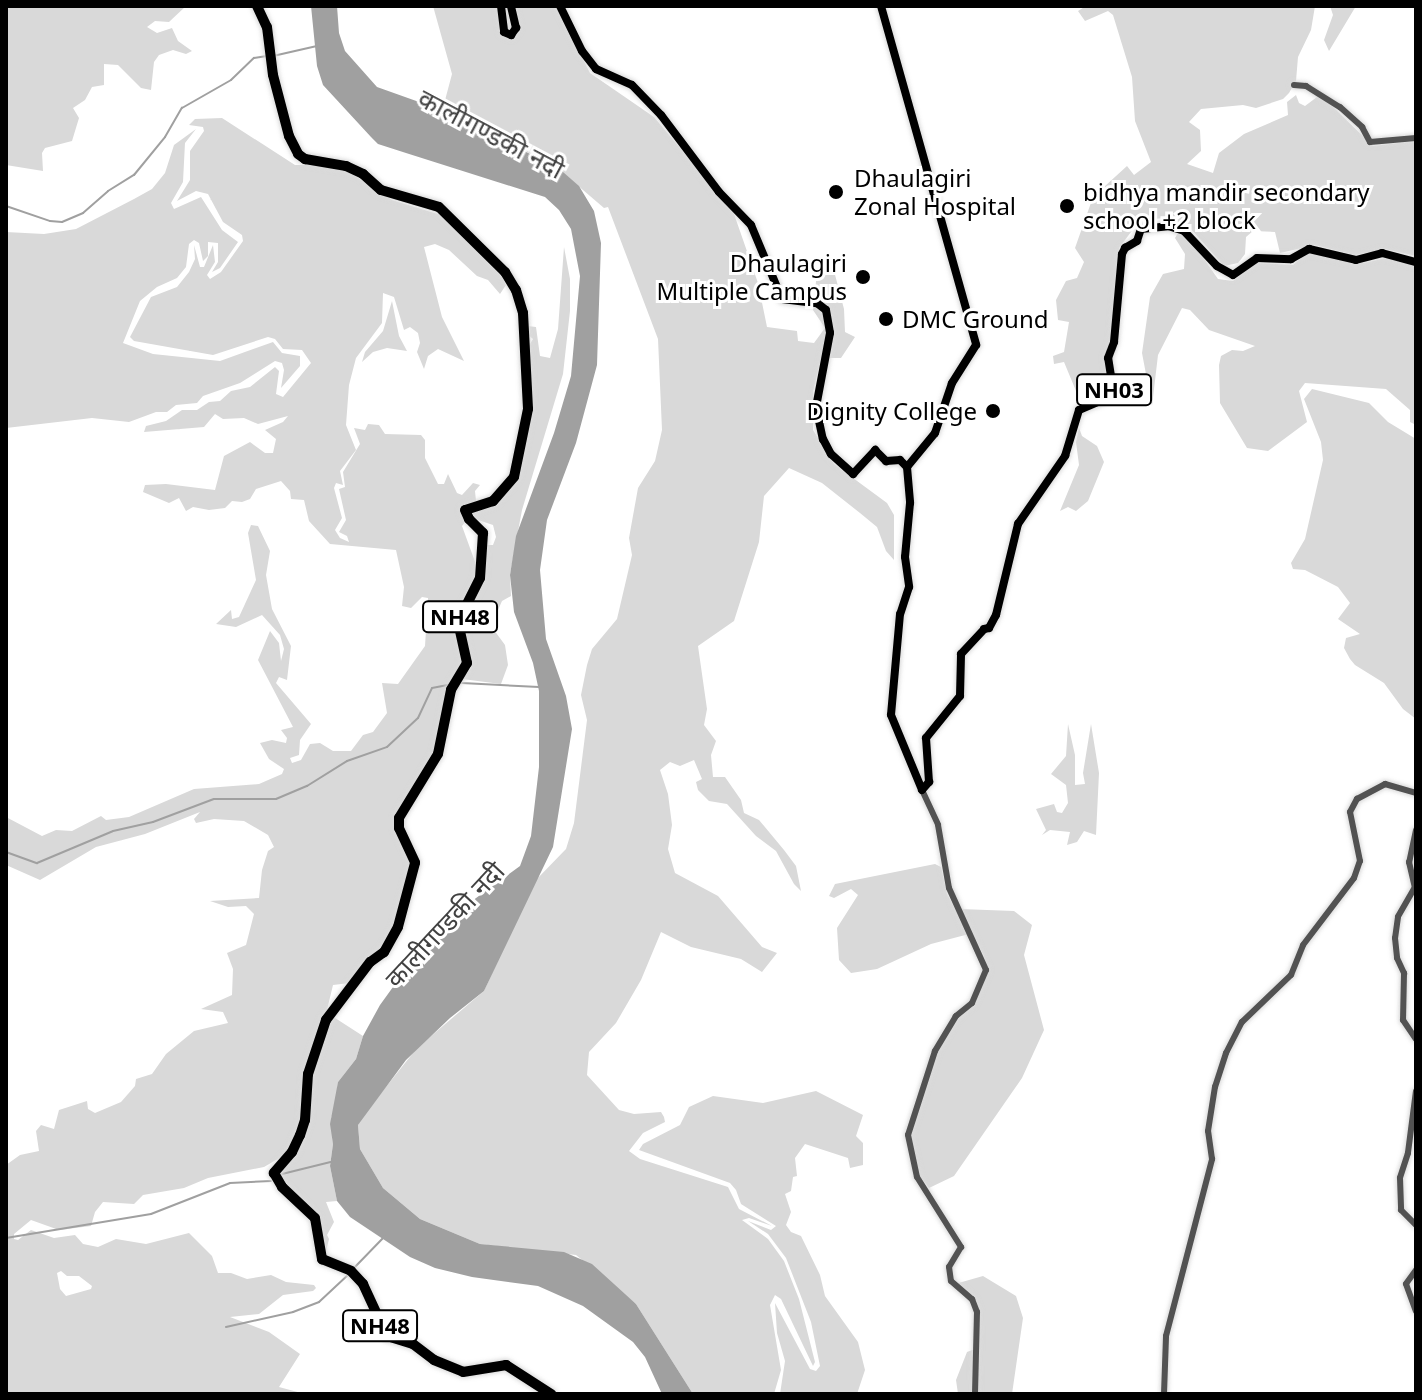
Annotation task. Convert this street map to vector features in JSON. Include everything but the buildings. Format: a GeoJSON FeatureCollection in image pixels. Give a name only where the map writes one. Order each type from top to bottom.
{"type":"FeatureCollection","features":[{"type":"Feature","properties":{"kind":"highway","name":"NH48"},"geometry":{"type":"LineString","coordinates":[[257,6],[267,27],[272,67],[289,136],[298,154],[305,159],[346,166],[363,174],[381,190],[439,207],[505,272],[519,296],[523,313],[528,409],[514,477],[493,501],[465,510],[483,533],[480,578],[458,622],[467,663],[451,690],[442,743],[399,818],[399,828],[415,863],[398,927],[389,946],[370,962],[326,1020],[308,1074],[302,1129],[292,1152],[274,1170],[274,1176],[315,1218],[322,1259],[351,1271],[363,1284],[387,1336],[413,1344],[428,1357],[458,1370],[480,1371],[506,1365],[551,1394]]}},
{"type":"Feature","properties":{"kind":"main road"},"geometry":{"type":"LineString","coordinates":[[501,6],[504,32],[511,35],[516,28],[511,6]]}},
{"type":"Feature","properties":{"kind":"main road"},"geometry":{"type":"LineString","coordinates":[[560,6],[582,51],[596,69],[632,85],[661,115],[719,192],[751,225],[782,299],[817,303],[826,310],[830,333],[816,407],[823,439],[831,454],[853,474],[875,450],[886,461],[900,460],[907,467],[910,495],[905,557],[909,587],[900,614],[891,715],[922,790]]}},
{"type":"Feature","properties":{"kind":"main road"},"geometry":{"type":"LineString","coordinates":[[881,6],[976,345],[948,393],[935,433],[907,467]]}},
{"type":"Feature","properties":{"kind":"main road","name":"NH03"},"geometry":{"type":"LineString","coordinates":[[922,790],[929,782],[926,738],[960,696],[960,661],[964,649],[992,623],[1018,524],[1065,456],[1079,410],[1114,395],[1108,358],[1114,342],[1122,254],[1125,248],[1137,241],[1141,229],[1168,226],[1184,231],[1217,266],[1233,275],[1257,258],[1291,259],[1309,249],[1356,260],[1382,253],[1416,262]]}},
{"type":"Feature","properties":{"kind":"street"},"geometry":{"type":"LineString","coordinates":[[1294,85],[1306,86],[1340,107],[1362,127],[1370,142],[1416,138]]}},
{"type":"Feature","properties":{"kind":"street"},"geometry":{"type":"LineString","coordinates":[[1164,1394],[1166,1336],[1212,1159],[1208,1131],[1215,1087],[1226,1053],[1242,1022],[1291,975],[1303,945],[1357,871],[1360,861],[1350,812],[1357,799],[1385,784],[1416,793]]}},
{"type":"Feature","properties":{"kind":"street"},"geometry":{"type":"LineString","coordinates":[[922,790],[938,825],[949,888],[986,970],[972,1003],[956,1016],[935,1051],[908,1135],[917,1177],[961,1247],[949,1267],[951,1281],[972,1299],[977,1312],[975,1394]]}},
{"type":"Feature","properties":{"kind":"street"},"geometry":{"type":"LineString","coordinates":[[1416,830],[1410,845],[1409,862],[1415,887],[1398,917],[1395,938],[1397,958],[1404,973],[1403,1020],[1416,1039]]}},
{"type":"Feature","properties":{"kind":"street"},"geometry":{"type":"LineString","coordinates":[[1416,1091],[1408,1153],[1400,1178],[1401,1210],[1416,1225]]}},
{"type":"Feature","properties":{"kind":"street"},"geometry":{"type":"LineString","coordinates":[[1416,1270],[1406,1284],[1416,1311]]}},
{"type":"Feature","properties":{"kind":"shaded area"},"geometry":{"type":"Polygon","coordinates":[[[6,6],[186,6],[169,22],[155,21],[147,27],[157,33],[172,28],[178,41],[192,51],[186,54],[173,50],[159,55],[154,62],[151,90],[141,88],[118,65],[104,64],[104,85],[92,87],[85,100],[73,108],[79,118],[72,141],[45,148],[42,153],[43,171],[6,165],[6,6]]]}},
{"type":"Feature","properties":{"kind":"shaded area"},"geometry":{"type":"Polygon","coordinates":[[[433,6],[498,6],[502,32],[515,36],[514,6],[556,6],[590,73],[654,117],[733,211],[758,283],[767,327],[797,331],[798,341],[814,343],[825,328],[813,310],[817,272],[822,260],[833,267],[844,309],[845,332],[855,337],[841,358],[821,358],[813,392],[813,430],[834,464],[887,503],[894,515],[894,560],[886,551],[877,527],[822,483],[789,468],[764,496],[759,542],[734,621],[698,646],[707,709],[704,725],[716,741],[711,755],[713,777],[725,777],[741,800],[744,813],[759,820],[784,850],[796,866],[801,891],[776,851],[756,836],[727,804],[709,801],[698,790],[696,782],[702,779],[694,760],[680,766],[670,762],[660,770],[668,794],[672,825],[668,849],[675,873],[718,896],[762,947],[777,953],[762,972],[741,959],[691,947],[661,932],[641,980],[616,1023],[589,1052],[587,1075],[619,1110],[634,1114],[661,1112],[664,1117],[665,1122],[643,1133],[629,1151],[640,1159],[728,1187],[739,1209],[772,1226],[749,1218],[742,1220],[768,1239],[784,1261],[799,1299],[815,1362],[813,1366],[781,1299],[775,1295],[770,1305],[781,1370],[774,1394],[693,1394],[636,1304],[576,1255],[480,1244],[420,1219],[383,1188],[360,1149],[358,1125],[362,1117],[417,1048],[484,991],[534,882],[566,849],[574,823],[587,720],[581,695],[587,665],[592,649],[617,619],[632,555],[629,538],[638,488],[655,461],[662,430],[658,339],[608,207],[604,208],[562,172],[444,104],[452,74],[433,6]]]}},
{"type":"Feature","properties":{"kind":"shaded area"},"geometry":{"type":"Polygon","coordinates":[[[1086,6],[1315,6],[1311,30],[1298,57],[1296,81],[1289,93],[1283,99],[1256,108],[1243,105],[1201,109],[1189,122],[1200,130],[1201,151],[1187,164],[1213,173],[1219,153],[1244,134],[1288,115],[1287,102],[1296,95],[1299,103],[1305,106],[1317,97],[1326,100],[1373,146],[1416,141],[1416,256],[1385,249],[1355,255],[1315,245],[1280,253],[1275,232],[1253,231],[1246,237],[1245,254],[1238,263],[1224,266],[1189,227],[1166,218],[1140,220],[1119,248],[1111,339],[1105,356],[1107,380],[1112,388],[1108,398],[1096,397],[1081,403],[1064,362],[1054,364],[1053,356],[1064,352],[1069,322],[1058,320],[1056,300],[1066,281],[1077,278],[1084,262],[1075,248],[1093,197],[1127,166],[1134,175],[1151,162],[1135,121],[1132,77],[1113,15],[1108,11],[1085,21],[1078,11],[1086,6]]]}},
{"type":"Feature","properties":{"kind":"shaded area"},"geometry":{"type":"Polygon","coordinates":[[[1330,6],[1356,6],[1329,51],[1324,40],[1333,15],[1330,6]]]}},
{"type":"Feature","properties":{"kind":"shaded area"},"geometry":{"type":"Polygon","coordinates":[[[222,118],[295,165],[321,165],[349,172],[392,200],[441,215],[500,273],[506,285],[500,294],[488,280],[477,276],[449,250],[435,244],[424,247],[442,317],[464,361],[438,349],[428,356],[424,369],[417,352],[420,343],[418,333],[410,327],[404,330],[394,297],[383,293],[382,323],[356,358],[349,385],[346,425],[356,450],[340,471],[343,485],[336,483],[334,488],[342,518],[335,530],[340,538],[349,542],[347,536],[339,532],[346,520],[339,489],[345,487],[343,472],[360,444],[354,428],[365,430],[368,424],[379,425],[385,434],[421,435],[425,440],[425,458],[438,484],[444,484],[448,474],[457,493],[462,495],[473,483],[480,485],[475,491],[476,501],[465,505],[466,521],[462,526],[478,570],[456,621],[462,666],[439,742],[394,820],[395,829],[408,848],[412,870],[403,903],[385,945],[350,983],[333,985],[302,1114],[288,1153],[264,1167],[208,1178],[184,1188],[143,1195],[134,1204],[103,1202],[95,1212],[91,1226],[59,1230],[31,1220],[14,1234],[14,1239],[18,1240],[31,1230],[54,1238],[75,1235],[83,1244],[98,1247],[116,1239],[146,1244],[189,1233],[212,1256],[218,1273],[231,1273],[247,1279],[271,1275],[286,1282],[314,1285],[316,1288],[313,1291],[283,1295],[259,1314],[230,1317],[269,1332],[300,1354],[279,1387],[305,1394],[6,1394],[6,1165],[20,1155],[39,1151],[36,1131],[41,1125],[54,1129],[59,1110],[87,1101],[88,1109],[95,1113],[121,1102],[135,1086],[136,1079],[152,1074],[166,1054],[194,1031],[228,1023],[223,1012],[201,1009],[232,995],[233,969],[227,953],[246,945],[254,914],[246,906],[228,907],[210,901],[259,898],[262,870],[268,851],[274,847],[268,835],[244,821],[214,819],[196,823],[194,819],[200,812],[145,834],[96,847],[40,880],[6,865],[6,817],[42,836],[56,830],[72,831],[101,816],[106,820],[129,817],[194,789],[259,784],[282,774],[284,769],[269,759],[260,743],[272,740],[286,743],[287,738],[281,730],[293,727],[258,660],[270,631],[279,643],[281,661],[284,649],[280,635],[262,615],[236,627],[216,624],[231,610],[232,619],[239,617],[256,580],[248,533],[251,525],[258,526],[270,551],[266,575],[272,609],[291,646],[287,680],[279,677],[276,683],[311,724],[300,740],[299,755],[290,758],[292,763],[301,760],[310,744],[320,743],[333,751],[351,751],[363,735],[373,732],[387,713],[382,683],[398,684],[425,646],[428,598],[422,597],[411,608],[402,606],[404,587],[396,550],[330,544],[309,521],[304,500],[291,499],[290,491],[281,481],[256,489],[250,499],[232,501],[225,508],[209,510],[193,507],[186,511],[179,498],[169,503],[143,492],[145,485],[166,484],[215,490],[224,456],[250,442],[265,453],[273,453],[276,439],[265,430],[283,422],[288,416],[258,424],[244,418],[223,419],[215,414],[204,427],[144,432],[146,426],[166,421],[182,410],[197,410],[209,402],[220,401],[231,391],[250,387],[275,367],[279,371],[276,394],[283,397],[311,363],[302,350],[283,349],[275,339],[268,337],[213,355],[134,341],[130,337],[151,297],[177,287],[189,272],[195,259],[194,245],[200,267],[204,267],[213,245],[215,262],[207,275],[210,279],[221,272],[243,241],[242,235],[223,222],[208,194],[196,191],[177,201],[190,180],[190,151],[204,131],[203,127],[189,125],[195,119],[222,118]],[[61,1271],[57,1273],[60,1289],[66,1296],[91,1289],[92,1286],[79,1276],[67,1276],[61,1271]]]}},
{"type":"Feature","properties":{"kind":"shaded area"},"geometry":{"type":"Polygon","coordinates":[[[196,129],[185,143],[183,182],[171,203],[174,209],[201,197],[222,230],[238,242],[220,268],[212,272],[218,262],[218,243],[208,242],[208,256],[203,261],[199,243],[194,240],[189,244],[186,267],[177,278],[157,287],[140,301],[123,343],[153,354],[220,361],[273,342],[282,353],[300,356],[300,366],[281,388],[284,370],[282,363],[275,361],[240,383],[203,396],[197,403],[176,405],[167,412],[156,412],[129,422],[92,418],[6,428],[6,232],[44,234],[76,229],[134,199],[152,189],[165,173],[174,145],[196,129]]]}},
{"type":"Feature","properties":{"kind":"shaded area"},"geometry":{"type":"Polygon","coordinates":[[[1178,233],[1190,239],[1218,279],[1233,281],[1256,263],[1293,265],[1307,253],[1364,263],[1386,258],[1416,266],[1416,425],[1410,422],[1410,410],[1386,389],[1305,383],[1299,391],[1307,422],[1268,451],[1247,448],[1220,403],[1219,365],[1221,356],[1232,350],[1243,351],[1255,346],[1209,330],[1190,310],[1182,308],[1158,355],[1152,406],[1142,353],[1150,297],[1163,274],[1184,269],[1185,254],[1175,238],[1178,233]]]}},
{"type":"Feature","properties":{"kind":"shaded area"},"geometry":{"type":"Polygon","coordinates":[[[564,247],[570,279],[570,311],[563,374],[522,510],[510,574],[511,596],[502,601],[494,619],[494,630],[505,645],[508,665],[501,684],[462,679],[471,668],[467,641],[460,628],[487,545],[493,545],[496,537],[493,525],[472,518],[468,511],[509,487],[533,403],[529,346],[533,339],[527,334],[527,326],[536,327],[540,356],[550,358],[558,329],[564,247]]]}},
{"type":"Feature","properties":{"kind":"shaded area"},"geometry":{"type":"Polygon","coordinates":[[[392,301],[399,336],[407,351],[387,348],[373,352],[362,362],[365,352],[383,331],[392,301]]]}},
{"type":"Feature","properties":{"kind":"shaded area"},"geometry":{"type":"Polygon","coordinates":[[[1312,389],[1369,403],[1388,422],[1416,439],[1416,719],[1403,709],[1384,683],[1350,659],[1344,648],[1346,638],[1360,634],[1338,619],[1350,603],[1338,587],[1305,570],[1293,569],[1291,563],[1305,539],[1323,460],[1321,442],[1304,399],[1312,389]]]}},
{"type":"Feature","properties":{"kind":"shaded area"},"geometry":{"type":"Polygon","coordinates":[[[1079,428],[1082,436],[1097,446],[1104,462],[1088,501],[1076,511],[1068,507],[1060,511],[1079,465],[1076,442],[1079,428]]]}},
{"type":"Feature","properties":{"kind":"shaded area"},"geometry":{"type":"Polygon","coordinates":[[[1068,724],[1075,755],[1075,785],[1085,784],[1083,773],[1091,724],[1099,773],[1096,835],[1084,831],[1077,842],[1067,845],[1070,832],[1050,830],[1042,835],[1046,830],[1036,809],[1054,804],[1057,812],[1062,813],[1068,803],[1066,785],[1051,774],[1066,756],[1068,724]]]}},
{"type":"Feature","properties":{"kind":"shaded area"},"geometry":{"type":"Polygon","coordinates":[[[935,864],[941,867],[947,894],[969,934],[931,944],[877,969],[851,973],[839,960],[837,928],[858,895],[851,889],[834,898],[829,896],[835,884],[935,864]]]}},
{"type":"Feature","properties":{"kind":"shaded area"},"geometry":{"type":"Polygon","coordinates":[[[960,909],[1014,911],[1032,925],[1024,955],[1044,1030],[1022,1078],[954,1176],[929,1188],[919,1175],[910,1137],[936,1052],[954,1021],[973,1004],[987,971],[984,956],[960,909]]]}},
{"type":"Feature","properties":{"kind":"shaded area"},"geometry":{"type":"Polygon","coordinates":[[[332,1016],[363,1036],[356,1059],[338,1082],[331,1118],[333,1144],[330,1166],[337,1201],[326,1202],[334,1222],[327,1235],[325,1255],[315,1211],[288,1189],[276,1173],[297,1145],[308,1081],[332,1016]]]}},
{"type":"Feature","properties":{"kind":"shaded area"},"geometry":{"type":"Polygon","coordinates":[[[816,1091],[863,1115],[856,1136],[863,1143],[863,1165],[850,1168],[848,1158],[805,1144],[795,1158],[797,1176],[793,1177],[791,1191],[785,1194],[791,1212],[786,1225],[791,1232],[801,1236],[820,1275],[825,1296],[858,1342],[865,1370],[857,1394],[780,1394],[785,1361],[777,1333],[775,1303],[810,1369],[816,1371],[820,1366],[811,1322],[786,1258],[768,1234],[748,1221],[771,1230],[776,1226],[741,1204],[730,1183],[639,1150],[643,1144],[680,1125],[689,1107],[713,1096],[763,1103],[816,1091]]]}},
{"type":"Feature","properties":{"kind":"shaded area"},"geometry":{"type":"Polygon","coordinates":[[[983,1276],[1016,1296],[1023,1318],[1012,1394],[958,1394],[956,1380],[967,1352],[975,1349],[978,1309],[955,1284],[983,1276]]]}},
{"type":"Feature","properties":{"kind":"water","name":"कालीगण्डकी नदी"},"geometry":{"type":"Polygon","coordinates":[[[311,6],[337,6],[339,33],[345,51],[377,87],[464,118],[563,172],[579,186],[594,211],[601,243],[597,365],[576,443],[547,520],[540,570],[546,639],[566,696],[572,729],[553,847],[484,991],[406,1060],[358,1125],[360,1149],[383,1188],[420,1219],[480,1244],[564,1252],[592,1264],[636,1304],[693,1394],[662,1394],[645,1357],[633,1342],[583,1306],[538,1286],[472,1277],[435,1268],[410,1257],[350,1217],[337,1201],[330,1166],[333,1144],[330,1124],[338,1082],[356,1059],[363,1036],[380,1005],[419,951],[461,909],[520,866],[531,836],[539,767],[539,691],[533,663],[514,612],[510,575],[516,536],[554,433],[571,376],[580,276],[571,229],[559,210],[545,197],[378,144],[371,137],[323,85],[317,66],[311,6]]]}},
{"type":"Feature","properties":{"kind":"waterway"},"geometry":{"type":"LineString","coordinates":[[273,56],[317,46]]}},
{"type":"Feature","properties":{"kind":"waterway"},"geometry":{"type":"LineString","coordinates":[[6,206],[50,221],[62,222],[83,213],[108,191],[134,175],[165,137],[182,108],[231,80],[254,58],[267,56]]}},
{"type":"Feature","properties":{"kind":"waterway"},"geometry":{"type":"LineString","coordinates":[[462,683],[539,687]]}},
{"type":"Feature","properties":{"kind":"waterway"},"geometry":{"type":"LineString","coordinates":[[6,852],[37,863],[113,831],[153,822],[214,799],[276,799],[307,786],[347,761],[387,747],[418,718],[432,688],[448,685]]}},
{"type":"Feature","properties":{"kind":"waterway"},"geometry":{"type":"LineString","coordinates":[[282,1174],[331,1162]]}},
{"type":"Feature","properties":{"kind":"waterway"},"geometry":{"type":"LineString","coordinates":[[6,1238],[151,1214],[230,1183],[271,1181]]}},
{"type":"Feature","properties":{"kind":"waterway"},"geometry":{"type":"LineString","coordinates":[[353,1269],[385,1236]]}},
{"type":"Feature","properties":{"kind":"waterway"},"geometry":{"type":"LineString","coordinates":[[226,1327],[293,1312],[319,1302],[349,1274]]}},
{"type":"Feature","properties":{"kind":"place","name":"Dhaulagiri Zonal Hospital"},"geometry":{"type":"Point","coordinates":[836,192]}},
{"type":"Feature","properties":{"kind":"place","name":"bidhya mandir secondary school +2 block"},"geometry":{"type":"Point","coordinates":[1067,206]}},
{"type":"Feature","properties":{"kind":"place","name":"Dhaulagiri Multiple Campus"},"geometry":{"type":"Point","coordinates":[863,277]}},
{"type":"Feature","properties":{"kind":"place","name":"DMC Ground"},"geometry":{"type":"Point","coordinates":[886,319]}},
{"type":"Feature","properties":{"kind":"place","name":"Dignity College"},"geometry":{"type":"Point","coordinates":[993,411]}}]}
